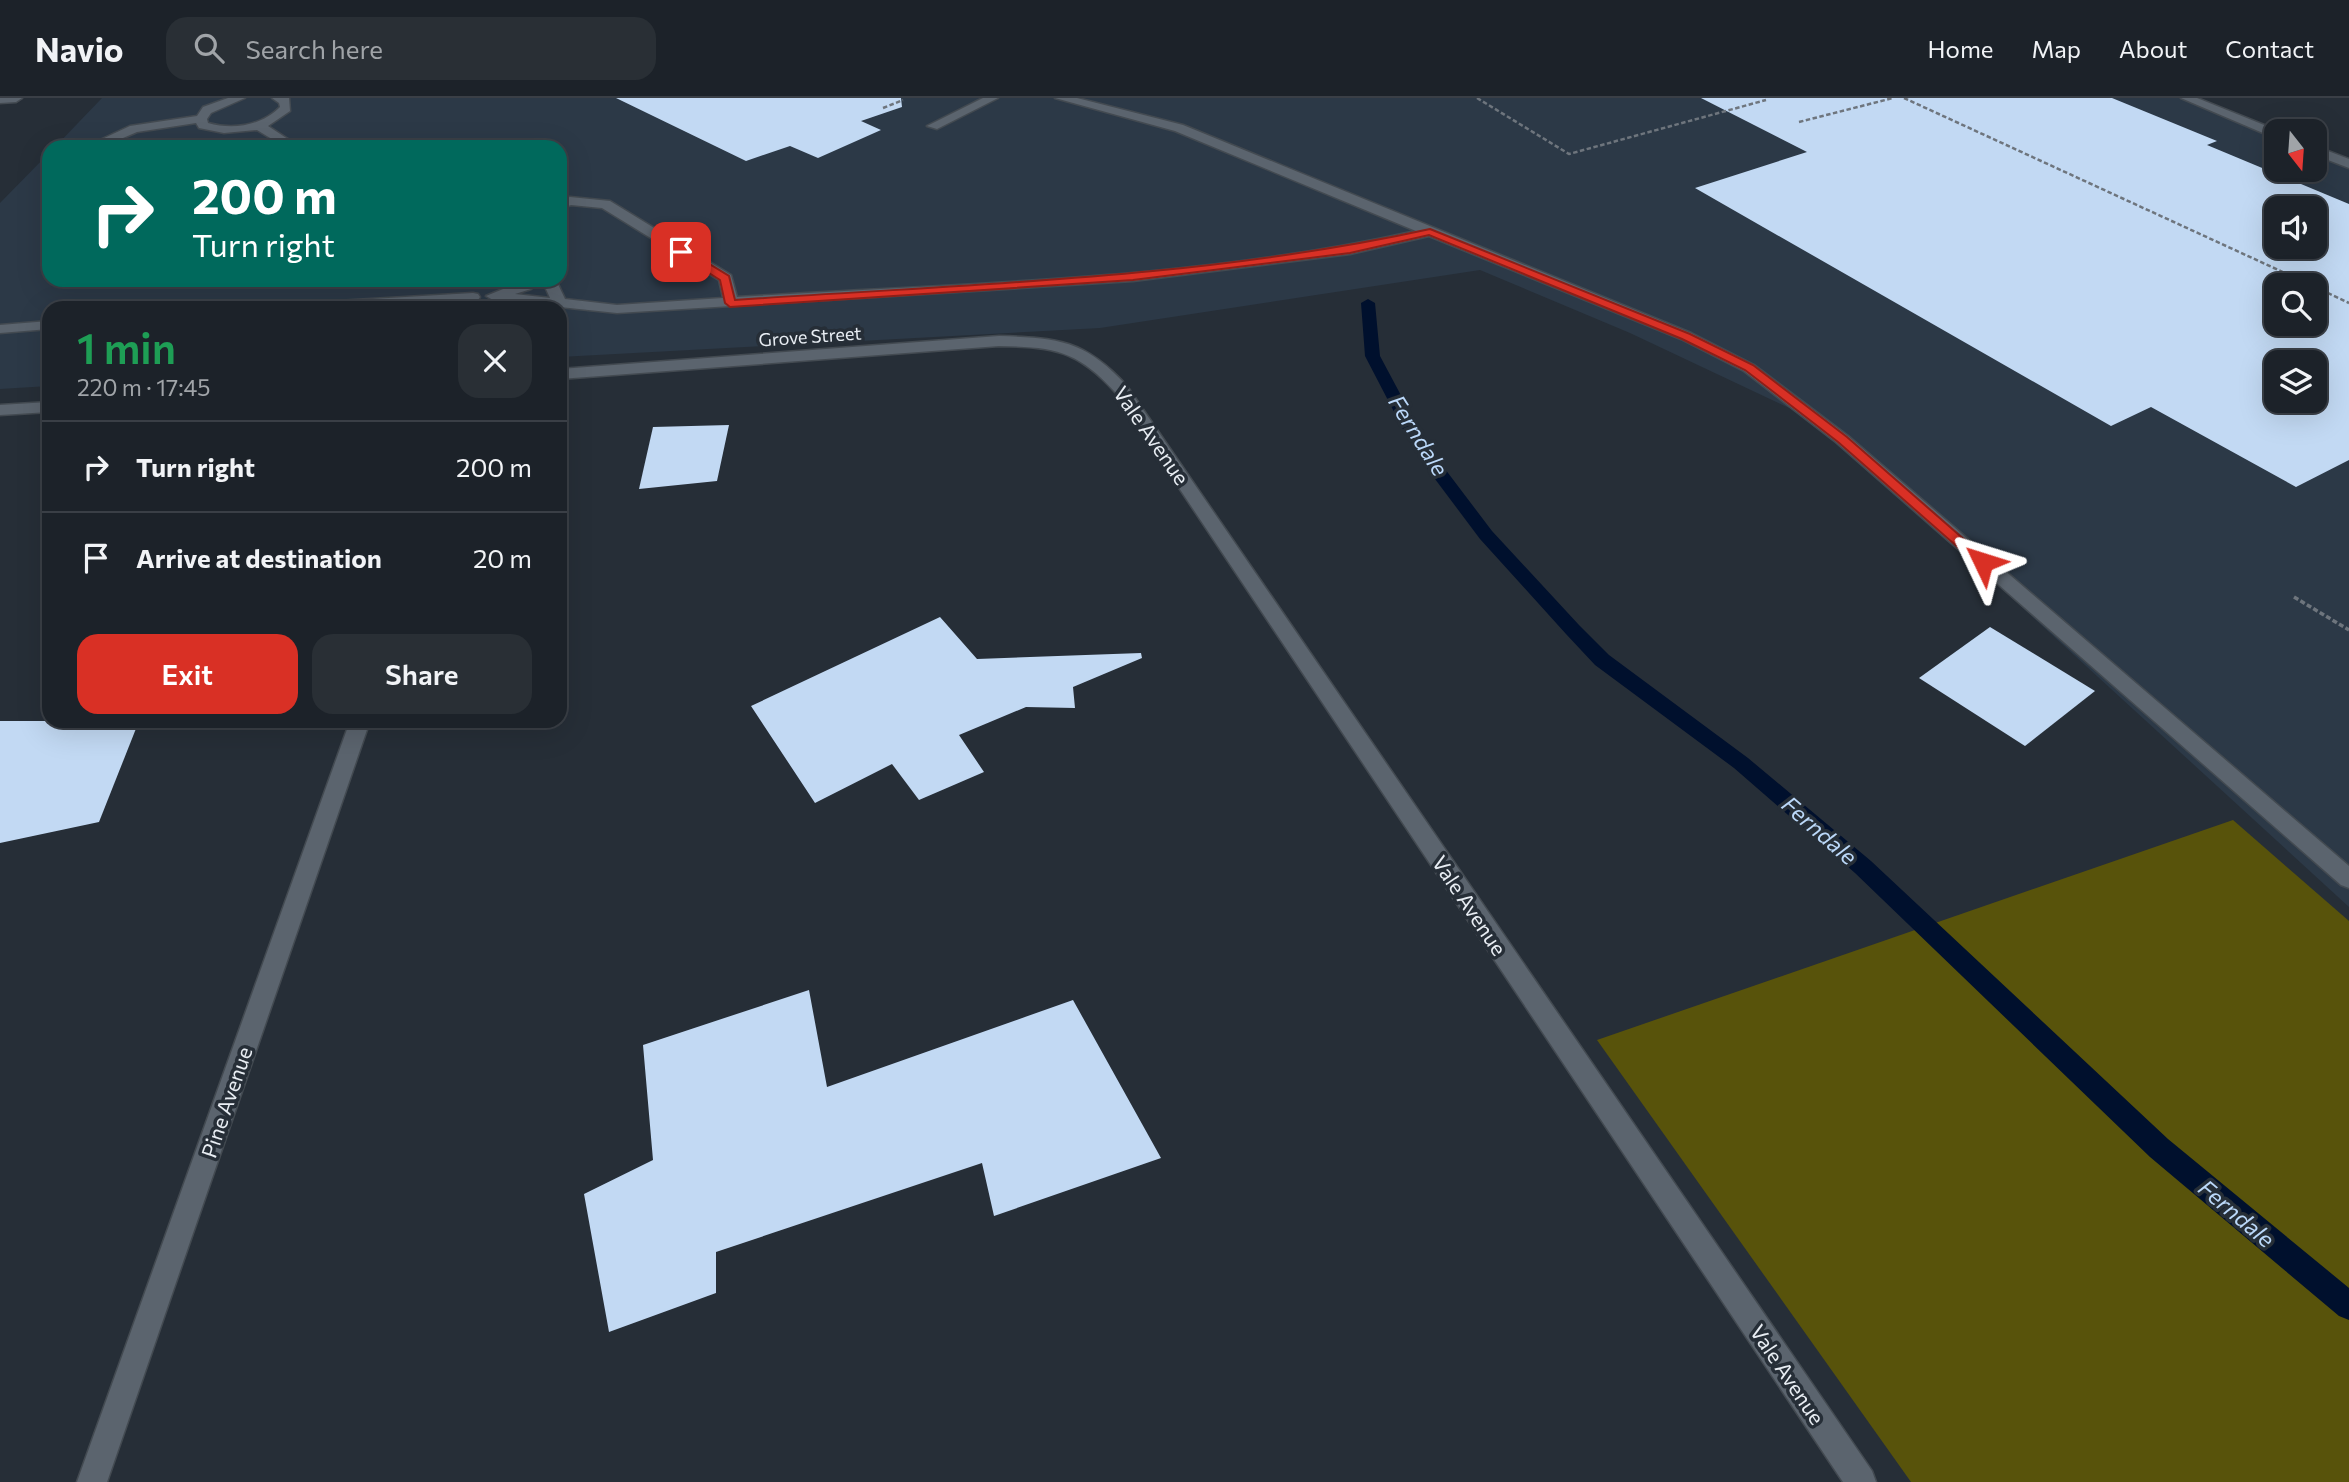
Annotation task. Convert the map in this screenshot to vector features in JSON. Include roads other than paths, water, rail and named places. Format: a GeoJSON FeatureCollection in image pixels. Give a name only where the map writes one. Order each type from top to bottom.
{"type":"FeatureCollection","features":[{"type":"Feature","properties":{"kind":"street"},"geometry":{"type":"LineString","coordinates":[[107,140],[134,129],[201,119],[207,110],[221,100],[239,98]]}},
{"type":"Feature","properties":{"kind":"street"},"geometry":{"type":"LineString","coordinates":[[201,119],[203,125],[226,130],[258,125],[271,120],[286,108],[285,101],[278,98]]}},
{"type":"Feature","properties":{"kind":"street"},"geometry":{"type":"LineString","coordinates":[[933,126],[992,98]]}},
{"type":"Feature","properties":{"kind":"street"},"geometry":{"type":"LineString","coordinates":[[1061,98],[1179,128],[1261,160],[1686,336],[1749,368],[1842,439],[2349,879]]}},
{"type":"Feature","properties":{"kind":"street"},"geometry":{"type":"LineString","coordinates":[[2187,98],[2264,130]]}},
{"type":"Feature","properties":{"kind":"street"},"geometry":{"type":"LineString","coordinates":[[0,99],[16,99]]}},
{"type":"Feature","properties":{"kind":"street"},"geometry":{"type":"LineString","coordinates":[[258,125],[283,140]]}},
{"type":"Feature","properties":{"kind":"street"},"geometry":{"type":"LineString","coordinates":[[2328,155],[2349,164]]}},
{"type":"Feature","properties":{"kind":"street"},"geometry":{"type":"LineString","coordinates":[[567,202],[605,204],[726,278],[730,303]]}},
{"type":"Feature","properties":{"kind":"street"},"geometry":{"type":"LineString","coordinates":[[567,305],[617,309],[1133,277],[1350,250],[1430,232]]}},
{"type":"Feature","properties":{"kind":"street"},"geometry":{"type":"LineString","coordinates":[[449,287],[473,296]]}},
{"type":"Feature","properties":{"kind":"street"},"geometry":{"type":"LineString","coordinates":[[493,296],[520,287]]}},
{"type":"Feature","properties":{"kind":"street"},"geometry":{"type":"LineString","coordinates":[[396,301],[493,296],[531,301]]}},
{"type":"Feature","properties":{"kind":"street"},"geometry":{"type":"LineString","coordinates":[[0,329],[42,326]]}},
{"type":"Feature","properties":{"kind":"street","name":"Grove Street"},"geometry":{"type":"LineString","coordinates":[[567,373],[999,341],[1063,345]]}},
{"type":"Feature","properties":{"kind":"street","name":"Vale Avenue"},"geometry":{"type":"LineString","coordinates":[[1063,345],[1085,353],[1101,365],[1121,389],[1861,1482]]}},
{"type":"Feature","properties":{"kind":"street"},"geometry":{"type":"LineString","coordinates":[[0,410],[42,407]]}},
{"type":"Feature","properties":{"kind":"street","name":"Pine Avenue"},"geometry":{"type":"LineString","coordinates":[[92,1482],[358,728]]}},
{"type":"Feature","properties":{"kind":"waterway","name":"Ferndale"},"geometry":{"type":"LineString","coordinates":[[1368,303],[1372,356],[1412,431],[1435,467],[1486,535],[1572,630],[1602,660],[1741,763],[1863,867],[2159,1148],[2349,1306]]}}]}
